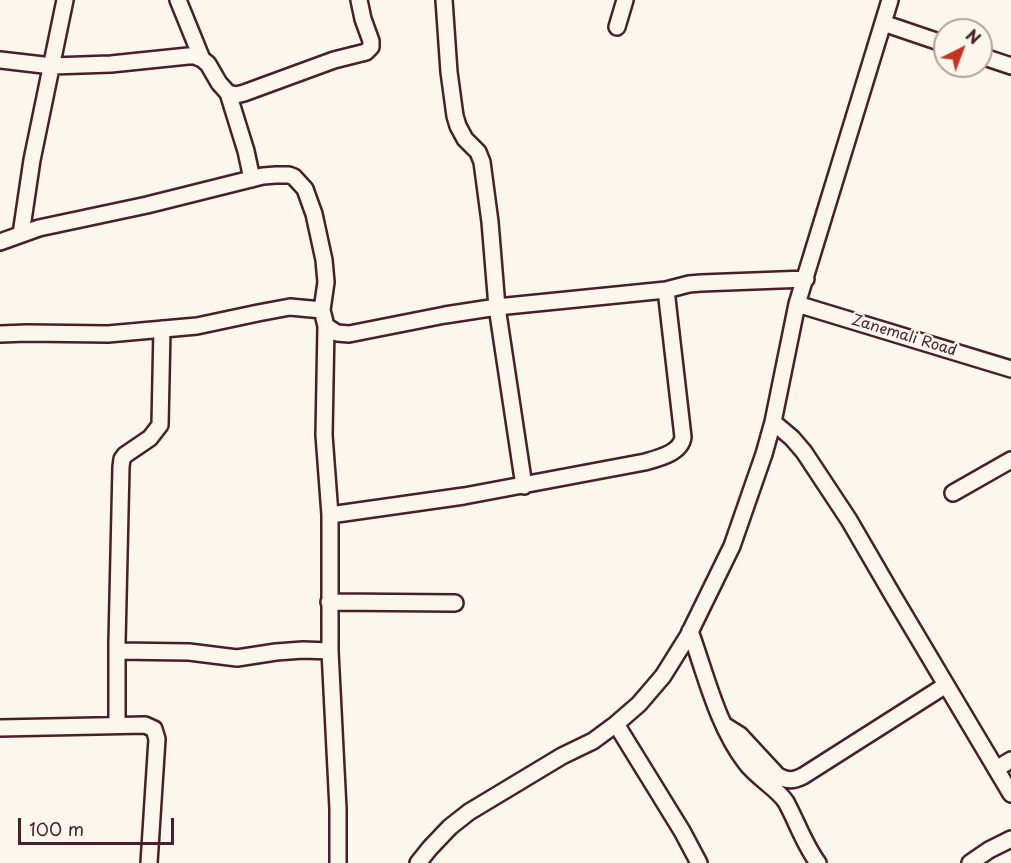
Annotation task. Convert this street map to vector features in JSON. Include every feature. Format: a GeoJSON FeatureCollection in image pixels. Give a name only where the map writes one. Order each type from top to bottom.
{"type":"FeatureCollection","features":[{"type":"Feature","properties":{"kind":"street"},"geometry":{"type":"LineString","coordinates":[[21,234],[32,160],[65,0]]}},
{"type":"Feature","properties":{"kind":"street"},"geometry":{"type":"LineString","coordinates":[[178,0],[202,59]]}},
{"type":"Feature","properties":{"kind":"street"},"geometry":{"type":"LineString","coordinates":[[228,93],[236,95],[244,93],[334,60],[366,52],[371,41],[359,0]]}},
{"type":"Feature","properties":{"kind":"street"},"geometry":{"type":"LineString","coordinates":[[444,0],[449,72],[455,116],[465,140],[478,152],[482,162],[497,307],[524,486]]}},
{"type":"Feature","properties":{"kind":"street"},"geometry":{"type":"LineString","coordinates":[[616,27],[626,0]]}},
{"type":"Feature","properties":{"kind":"street"},"geometry":{"type":"LineString","coordinates":[[418,863],[437,841],[469,812],[562,756],[593,741],[616,724],[639,704],[663,676],[690,631],[732,546],[751,494],[773,422],[798,304],[890,0]]}},
{"type":"Feature","properties":{"kind":"street"},"geometry":{"type":"LineString","coordinates":[[883,23],[933,40]]}},
{"type":"Feature","properties":{"kind":"street"},"geometry":{"type":"LineString","coordinates":[[0,60],[52,66],[111,64],[188,56],[202,59],[228,93],[252,179]]}},
{"type":"Feature","properties":{"kind":"street"},"geometry":{"type":"LineString","coordinates":[[993,60],[1011,66]]}},
{"type":"Feature","properties":{"kind":"street"},"geometry":{"type":"LineString","coordinates":[[0,242],[48,226],[252,179],[289,175],[305,189],[314,214],[324,260],[326,282],[322,310],[326,326],[324,435],[330,515],[330,651],[338,809],[338,863]]}},
{"type":"Feature","properties":{"kind":"street"},"geometry":{"type":"LineString","coordinates":[[326,326],[337,333],[349,334],[497,307],[666,290],[689,284],[806,279]]}},
{"type":"Feature","properties":{"kind":"street"},"geometry":{"type":"LineString","coordinates":[[330,515],[524,486],[645,462],[669,453],[682,443],[683,436],[666,290]]}},
{"type":"Feature","properties":{"kind":"street","name":"Zanemali Road"},"geometry":{"type":"LineString","coordinates":[[798,304],[1011,369]]}},
{"type":"Feature","properties":{"kind":"street"},"geometry":{"type":"LineString","coordinates":[[0,334],[108,334],[197,326],[290,307],[322,310]]}},
{"type":"Feature","properties":{"kind":"street"},"geometry":{"type":"LineString","coordinates":[[117,725],[122,459],[129,451],[150,438],[160,425],[162,329]]}},
{"type":"Feature","properties":{"kind":"street"},"geometry":{"type":"LineString","coordinates":[[773,422],[804,452],[849,520],[1011,794]]}},
{"type":"Feature","properties":{"kind":"street"},"geometry":{"type":"LineString","coordinates":[[953,494],[1011,460]]}},
{"type":"Feature","properties":{"kind":"street"},"geometry":{"type":"LineString","coordinates":[[329,602],[455,603]]}},
{"type":"Feature","properties":{"kind":"street"},"geometry":{"type":"LineString","coordinates":[[690,631],[724,725],[745,763],[786,801],[811,854],[818,863]]}},
{"type":"Feature","properties":{"kind":"street"},"geometry":{"type":"LineString","coordinates":[[118,651],[189,652],[237,658],[276,652],[330,651]]}},
{"type":"Feature","properties":{"kind":"street"},"geometry":{"type":"LineString","coordinates":[[724,725],[740,735],[778,776],[790,781],[803,776],[946,685]]}},
{"type":"Feature","properties":{"kind":"street"},"geometry":{"type":"LineString","coordinates":[[0,728],[144,724],[154,729],[157,739],[156,770],[149,863]]}},
{"type":"Feature","properties":{"kind":"street"},"geometry":{"type":"LineString","coordinates":[[616,724],[682,831],[699,863]]}},
{"type":"Feature","properties":{"kind":"street"},"geometry":{"type":"LineString","coordinates":[[996,769],[1011,760]]}},
{"type":"Feature","properties":{"kind":"street"},"geometry":{"type":"LineString","coordinates":[[970,863],[1011,839]]}}]}
